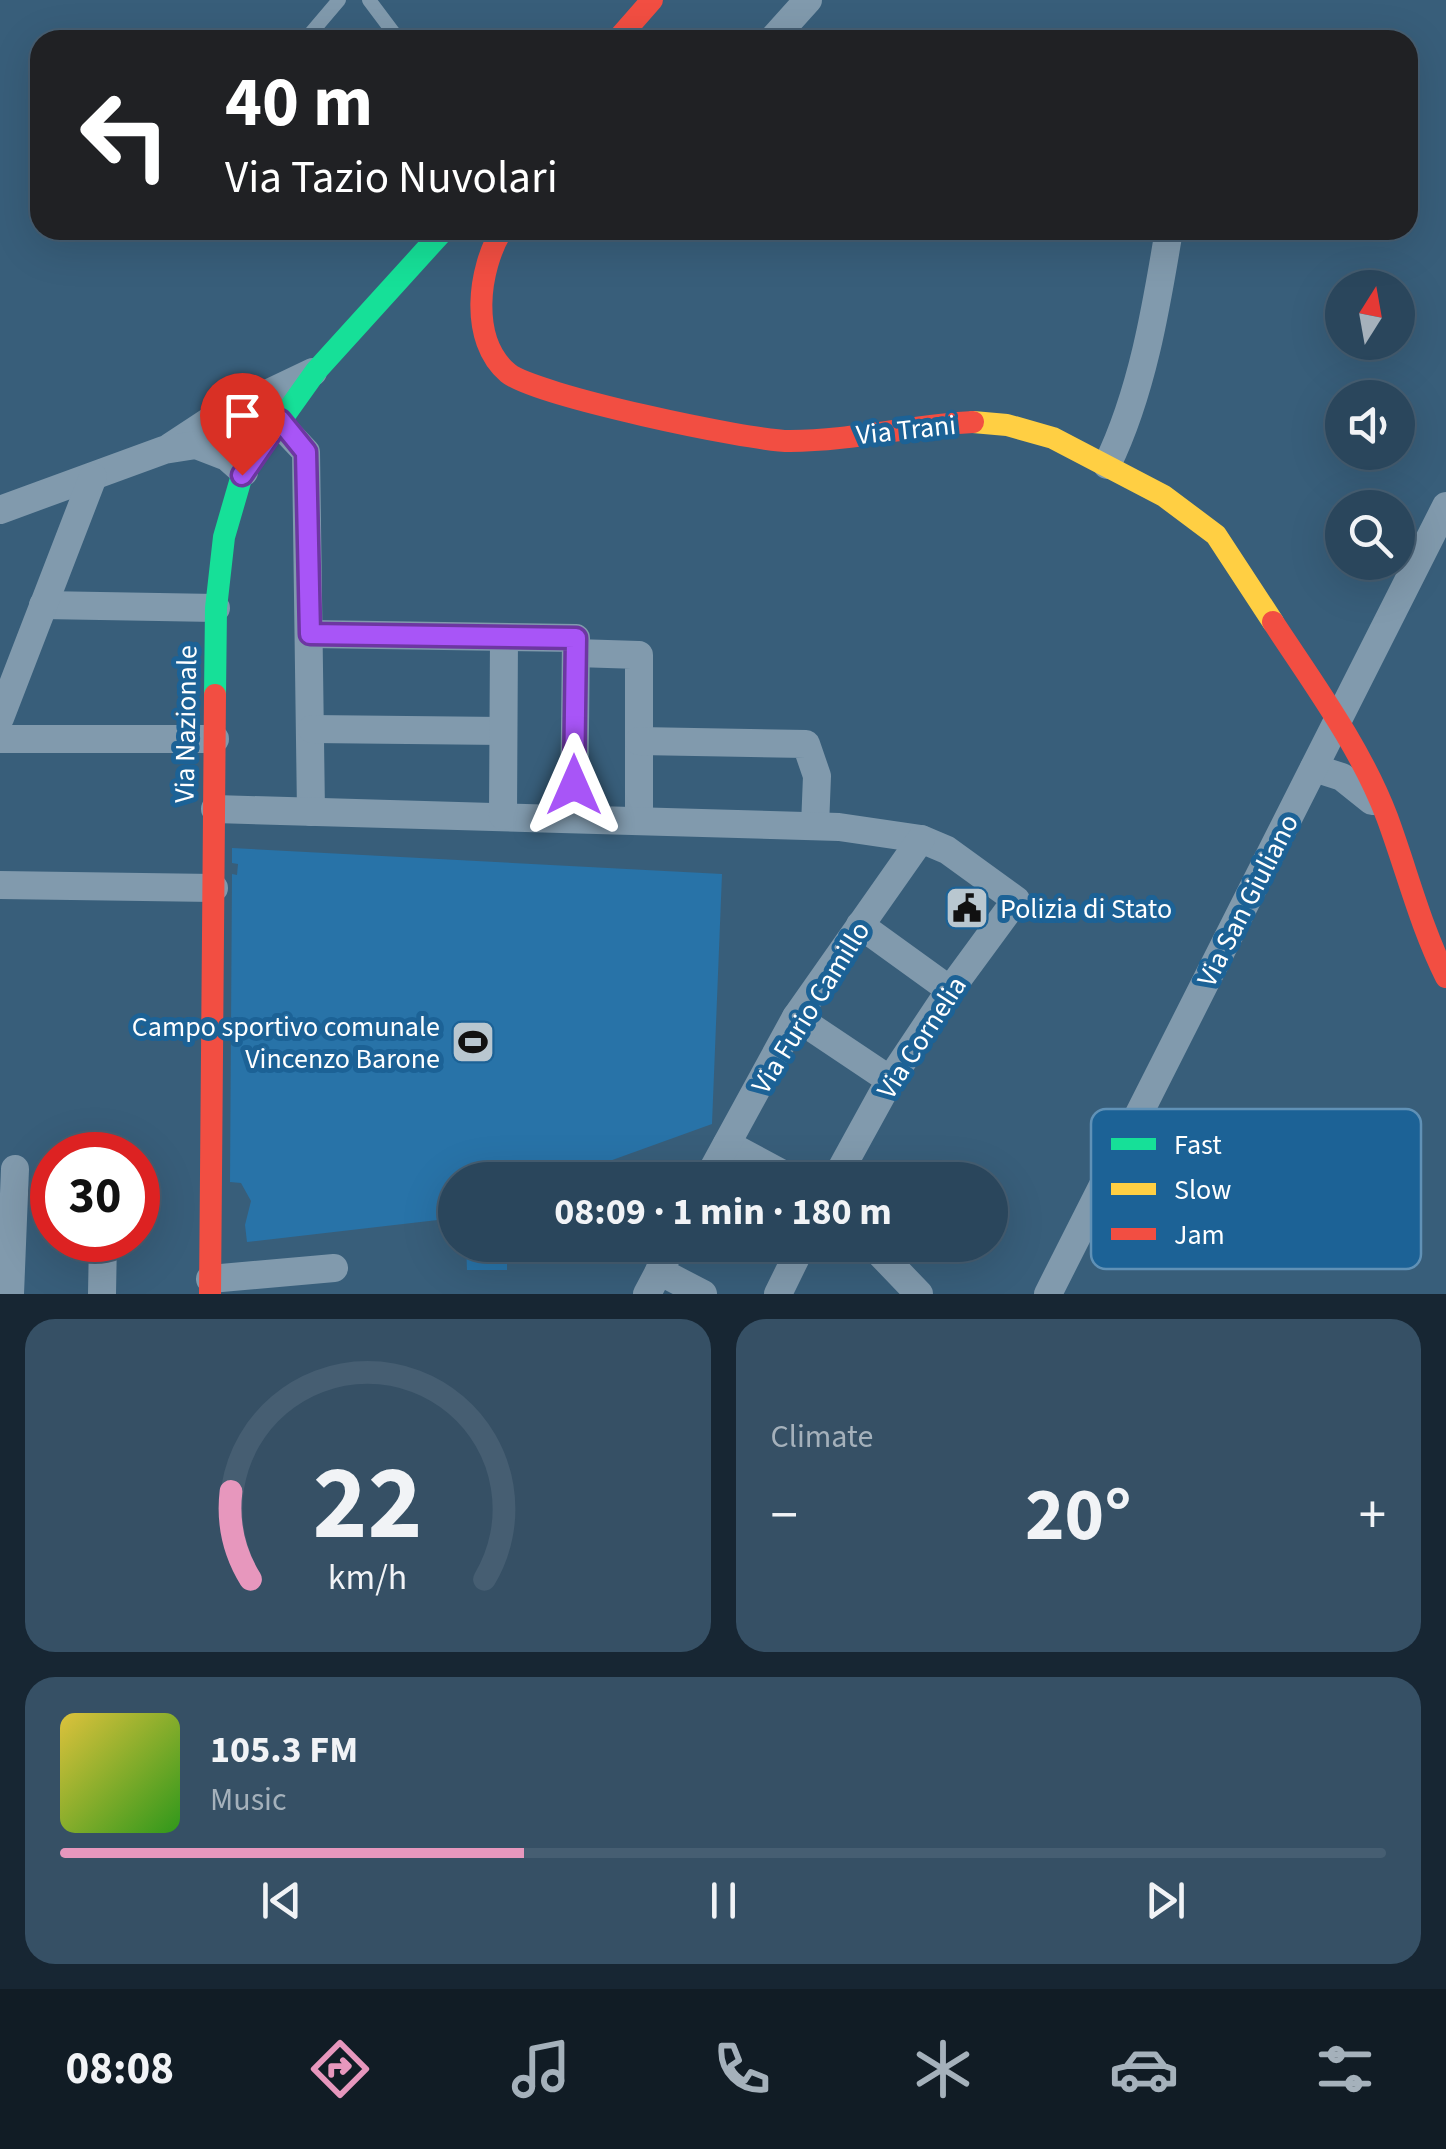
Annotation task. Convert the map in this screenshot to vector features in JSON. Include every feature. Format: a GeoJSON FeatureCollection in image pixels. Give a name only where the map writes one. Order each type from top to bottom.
{"type":"FeatureCollection","features":[{"type":"Feature","properties":{"kind":"street"},"geometry":{"type":"LineString","coordinates":[[626,30],[652,0]]}},
{"type":"Feature","properties":{"kind":"street"},"geometry":{"type":"LineString","coordinates":[[781,30],[808,0]]}},
{"type":"Feature","properties":{"kind":"street","name":"Via Nazionale"},"geometry":{"type":"LineString","coordinates":[[210,1286],[216,608],[224,536],[244,472],[280,420],[316,370],[435,240]]}},
{"type":"Feature","properties":{"kind":"street","name":"Via Trani"},"geometry":{"type":"LineString","coordinates":[[494,240],[484,268],[485,330],[500,366],[536,388],[737,435],[790,441],[971,422],[1007,425],[1053,438],[1107,465],[1164,496],[1216,535],[1304,669],[1386,814],[1438,942],[1446,978]]}},
{"type":"Feature","properties":{"kind":"street"},"geometry":{"type":"LineString","coordinates":[[1107,465],[1126,425],[1167,240]]}},
{"type":"Feature","properties":{"kind":"street"},"geometry":{"type":"LineString","coordinates":[[0,510],[164,450],[208,422],[316,370]]}},
{"type":"Feature","properties":{"kind":"street"},"geometry":{"type":"LineString","coordinates":[[256,398],[306,452],[311,812]]}},
{"type":"Feature","properties":{"kind":"street"},"geometry":{"type":"LineString","coordinates":[[164,450],[196,445],[212,449],[244,472]]}},
{"type":"Feature","properties":{"kind":"street"},"geometry":{"type":"LineString","coordinates":[[0,718],[93,477]]}},
{"type":"Feature","properties":{"kind":"street","name":"Via San Giuliano"},"geometry":{"type":"LineString","coordinates":[[1142,1109],[1446,506]]}},
{"type":"Feature","properties":{"kind":"street"},"geometry":{"type":"LineString","coordinates":[[43,605],[216,608]]}},
{"type":"Feature","properties":{"kind":"street"},"geometry":{"type":"LineString","coordinates":[[310,634],[504,636],[639,654],[639,820]]}},
{"type":"Feature","properties":{"kind":"street"},"geometry":{"type":"LineString","coordinates":[[502,816],[504,636]]}},
{"type":"Feature","properties":{"kind":"street"},"geometry":{"type":"LineString","coordinates":[[574,818],[576,646]]}},
{"type":"Feature","properties":{"kind":"street"},"geometry":{"type":"LineString","coordinates":[[312,729],[503,731]]}},
{"type":"Feature","properties":{"kind":"street"},"geometry":{"type":"LineString","coordinates":[[0,739],[216,738]]}},
{"type":"Feature","properties":{"kind":"street"},"geometry":{"type":"LineString","coordinates":[[639,741],[806,744],[817,776],[816,826]]}},
{"type":"Feature","properties":{"kind":"street"},"geometry":{"type":"LineString","coordinates":[[1314,768],[1342,777],[1386,814]]}},
{"type":"Feature","properties":{"kind":"street"},"geometry":{"type":"LineString","coordinates":[[215,809],[816,826],[921,839]]}},
{"type":"Feature","properties":{"kind":"street","name":"Via Cornelia"},"geometry":{"type":"LineString","coordinates":[[846,1162],[890,1080],[1016,900],[947,850],[921,839]]}},
{"type":"Feature","properties":{"kind":"street","name":"Via Furio Camillo"},"geometry":{"type":"LineString","coordinates":[[718,1162],[796,1017],[921,839]]}},
{"type":"Feature","properties":{"kind":"street"},"geometry":{"type":"LineString","coordinates":[[0,885],[214,888]]}},
{"type":"Feature","properties":{"kind":"street"},"geometry":{"type":"LineString","coordinates":[[860,925],[950,990]]}},
{"type":"Feature","properties":{"kind":"street"},"geometry":{"type":"LineString","coordinates":[[796,1017],[890,1080]]}},
{"type":"Feature","properties":{"kind":"street"},"geometry":{"type":"LineString","coordinates":[[727,1144],[760,1162]]}},
{"type":"Feature","properties":{"kind":"street"},"geometry":{"type":"LineString","coordinates":[[10,1294],[16,1169]]}},
{"type":"Feature","properties":{"kind":"street","name":"Via San Giuliano"},"geometry":{"type":"LineString","coordinates":[[1048,1294],[1091,1209]]}},
{"type":"Feature","properties":{"kind":"street"},"geometry":{"type":"LineString","coordinates":[[102,1294],[103,1262]]}},
{"type":"Feature","properties":{"kind":"street"},"geometry":{"type":"LineString","coordinates":[[778,1294],[794,1262]]}},
{"type":"Feature","properties":{"kind":"street"},"geometry":{"type":"LineString","coordinates":[[888,1262],[919,1294]]}},
{"type":"Feature","properties":{"kind":"street"},"geometry":{"type":"LineString","coordinates":[[210,1286],[334,1268]]}},
{"type":"Feature","properties":{"kind":"street"},"geometry":{"type":"LineString","coordinates":[[653,1283],[703,1294]]}},
{"type":"Feature","properties":{"kind":"lane"},"geometry":{"type":"LineString","coordinates":[[314,30],[339,0]]}},
{"type":"Feature","properties":{"kind":"lane"},"geometry":{"type":"LineString","coordinates":[[369,0],[392,30]]}},
{"type":"Feature","properties":{"kind":"shaded area","name":"Campo sportivo comunale Vincenzo Barone"},"geometry":{"type":"Polygon","coordinates":[[[232,848],[722,874],[712,1124],[607,1162],[438,1162],[438,1220],[247,1242],[245,1225],[251,1201],[241,1183],[230,1182],[232,874],[237,875],[238,864],[232,863],[232,848]]]}},
{"type":"Feature","properties":{"kind":"shaded area"},"geometry":{"type":"Polygon","coordinates":[[[467,1262],[507,1262],[507,1270],[467,1270],[467,1262]]]}},
{"type":"Feature","properties":{"kind":"traffic: fast"},"geometry":{"type":"LineString","coordinates":[[215,695],[216,608],[224,537],[242,475],[316,371],[435,240]]}},
{"type":"Feature","properties":{"kind":"traffic: slow"},"geometry":{"type":"LineString","coordinates":[[973,422],[1007,425],[1053,438],[1164,496],[1216,535],[1273,622]]}},
{"type":"Feature","properties":{"kind":"traffic: jam"},"geometry":{"type":"LineString","coordinates":[[626,30],[652,0]]}},
{"type":"Feature","properties":{"kind":"traffic: jam"},"geometry":{"type":"LineString","coordinates":[[497,240],[483,284],[483,324],[496,359],[508,373],[526,382],[643,415],[767,439],[836,438],[973,422]]}},
{"type":"Feature","properties":{"kind":"traffic: jam"},"geometry":{"type":"LineString","coordinates":[[1273,622],[1364,766],[1446,977]]}},
{"type":"Feature","properties":{"kind":"traffic: jam"},"geometry":{"type":"LineString","coordinates":[[210,1294],[215,695]]}},
{"type":"Feature","properties":{"kind":"place","name":"Polizia di Stato"},"geometry":{"type":"Point","coordinates":[967,908]}},
{"type":"Feature","properties":{"kind":"place","name":"Campo sportivo comunale Vincenzo Barone"},"geometry":{"type":"Point","coordinates":[473,1042]}},
{"type":"Feature","properties":{"kind":"route"},"geometry":{"type":"LineString","coordinates":[[242,475],[280,420],[306,452],[310,634],[576,638],[574,785]]}}]}
